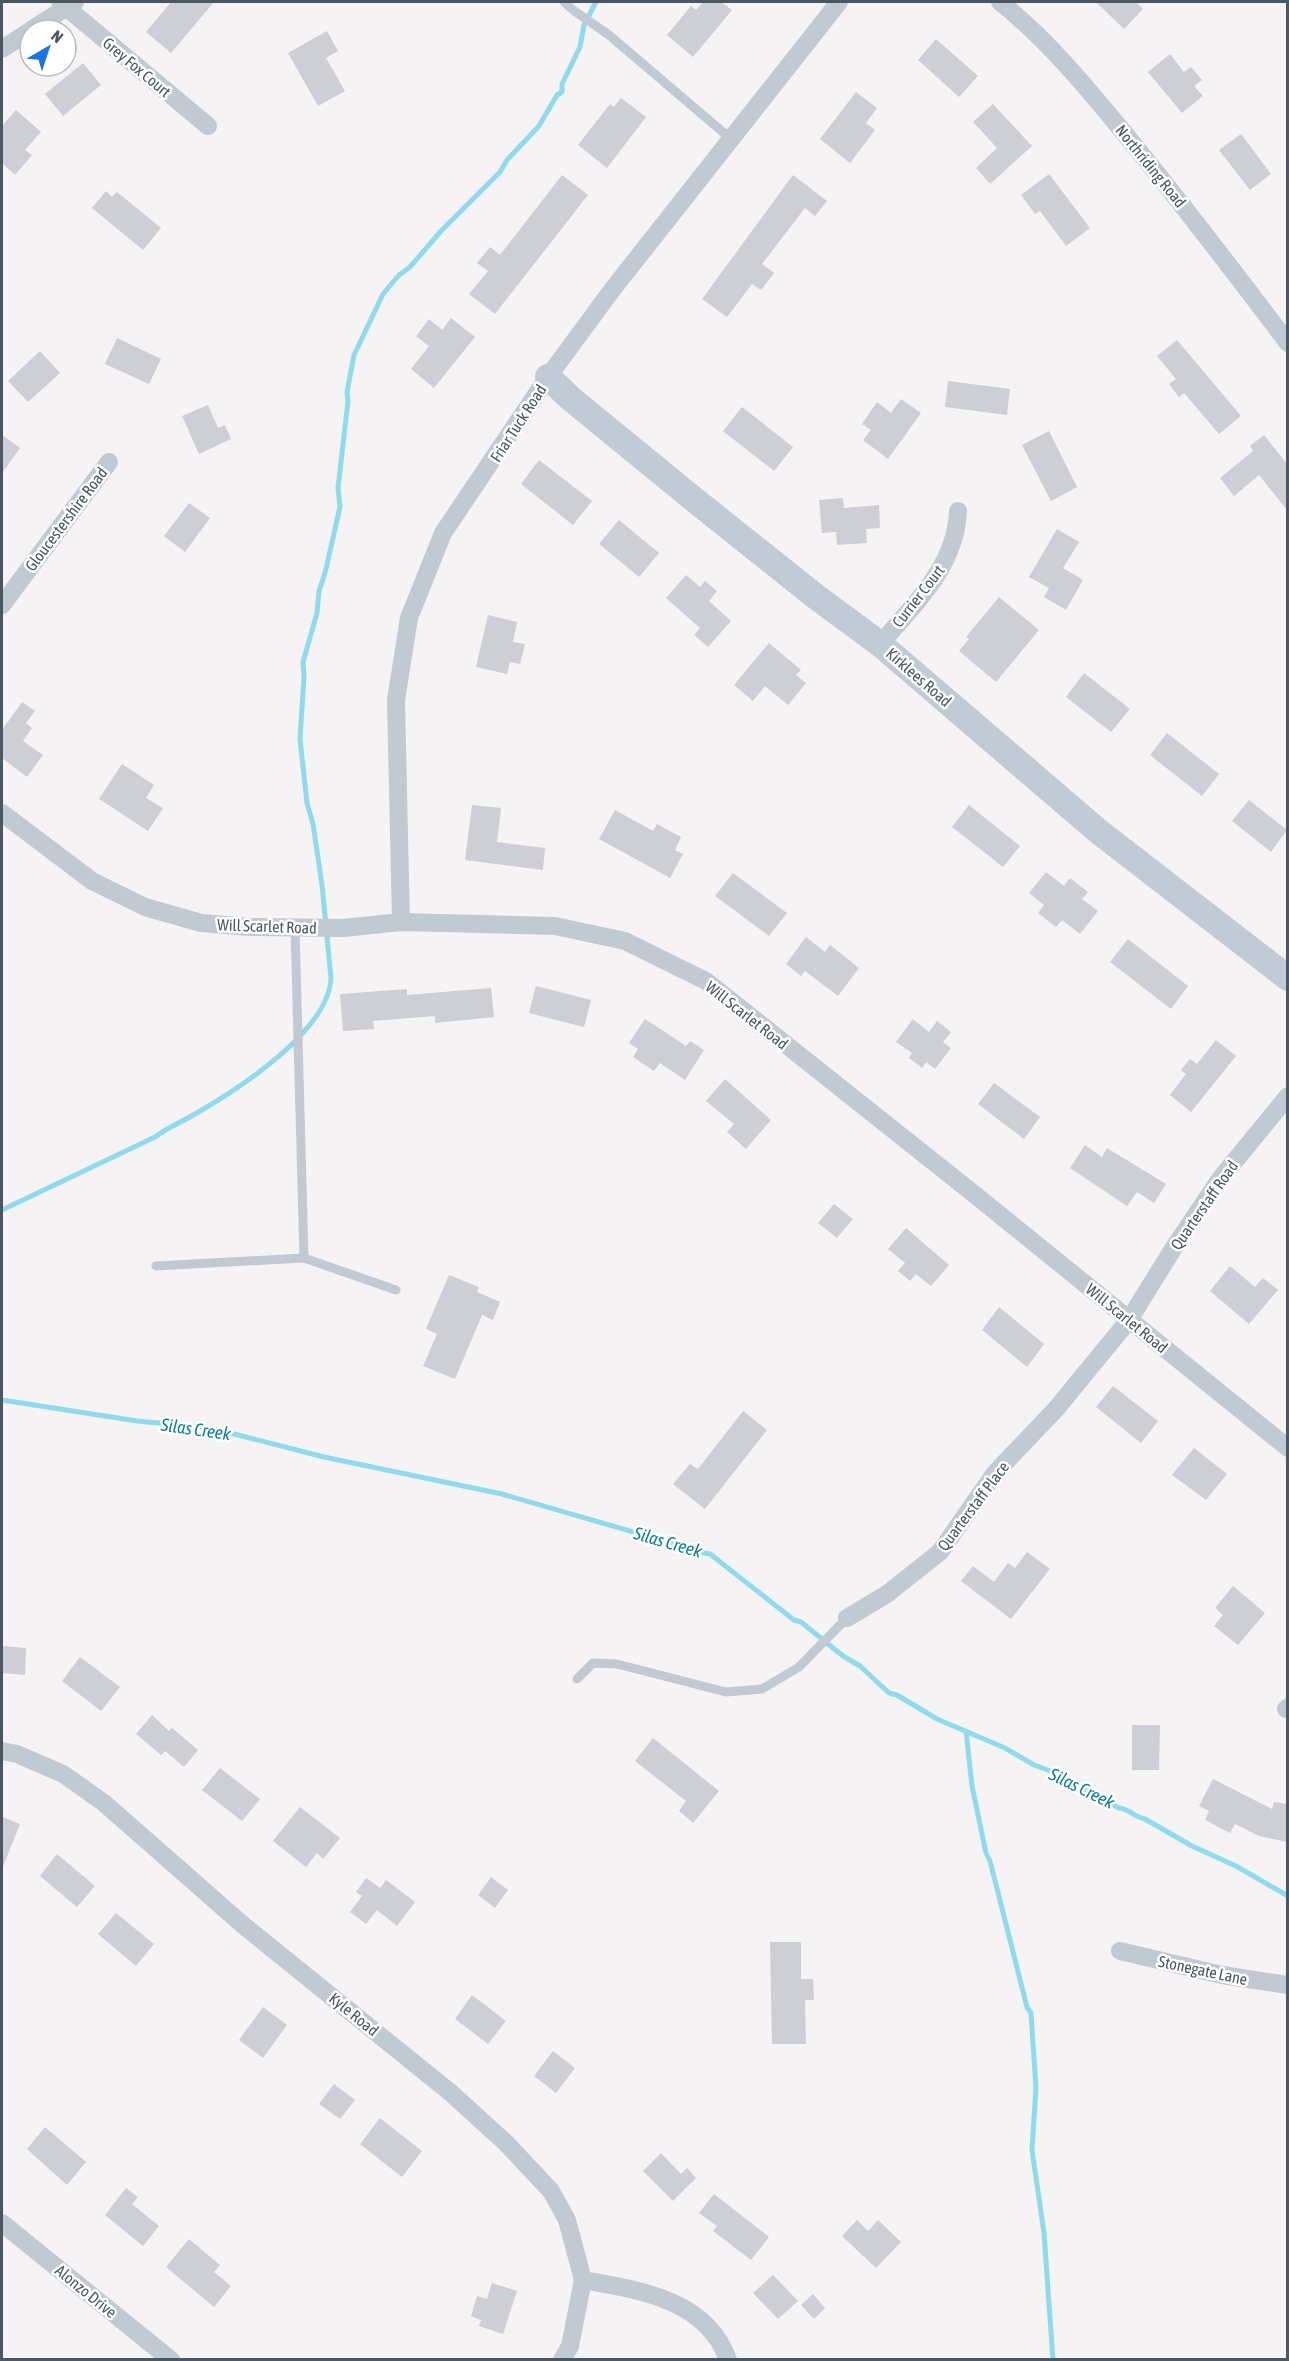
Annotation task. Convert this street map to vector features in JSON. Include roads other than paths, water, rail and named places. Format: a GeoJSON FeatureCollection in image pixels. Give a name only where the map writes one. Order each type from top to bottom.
{"type":"FeatureCollection","features":[{"type":"Feature","properties":{"kind":"street","name":"Friar Tuck Road"},"geometry":{"type":"LineString","coordinates":[[401,922],[396,700],[409,618],[443,533],[548,377],[612,290],[839,2]]}},
{"type":"Feature","properties":{"kind":"street","name":"Northriding Road"},"geometry":{"type":"LineString","coordinates":[[1000,2],[1028,24],[1102,106],[1167,185],[1287,343]]}},
{"type":"Feature","properties":{"kind":"street"},"geometry":{"type":"LineString","coordinates":[[48,18],[67,4]]}},
{"type":"Feature","properties":{"kind":"street","name":"Grey Fox Court"},"geometry":{"type":"LineString","coordinates":[[67,4],[208,126]]}},
{"type":"Feature","properties":{"kind":"street"},"geometry":{"type":"LineString","coordinates":[[2,49],[18,39]]}},
{"type":"Feature","properties":{"kind":"street","name":"Kirklees Road"},"geometry":{"type":"LineString","coordinates":[[548,377],[570,398],[691,497],[815,596],[880,644],[1098,831],[1287,978]]}},
{"type":"Feature","properties":{"kind":"street","name":"Gloucestershire Road"},"geometry":{"type":"LineString","coordinates":[[2,605],[108,462]]}},
{"type":"Feature","properties":{"kind":"street","name":"Currier Court"},"geometry":{"type":"LineString","coordinates":[[880,644],[917,602],[944,566],[957,528],[958,511]]}},
{"type":"Feature","properties":{"kind":"street","name":"Will Scarlet Road"},"geometry":{"type":"LineString","coordinates":[[2,813],[92,881],[145,907],[201,923],[295,928],[343,928],[401,922],[555,926],[625,941],[706,981],[1287,1448]]}},
{"type":"Feature","properties":{"kind":"street","name":"Quarterstaff Road"},"geometry":{"type":"LineString","coordinates":[[1129,1320],[1220,1179],[1287,1095]]}},
{"type":"Feature","properties":{"kind":"street","name":"Quarterstaff Place"},"geometry":{"type":"LineString","coordinates":[[841,1625],[887,1594],[940,1552],[995,1473],[1056,1409],[1129,1320]]}},
{"type":"Feature","properties":{"kind":"street","name":"Kyle Road"},"geometry":{"type":"LineString","coordinates":[[2,1751],[17,1754],[63,1774],[104,1803],[243,1925],[475,2114],[551,2191],[567,2220],[583,2280],[570,2346],[562,2360]]}},
{"type":"Feature","properties":{"kind":"street","name":"Stonegate Lane"},"geometry":{"type":"LineString","coordinates":[[1120,1951],[1222,1975],[1287,1986]]}},
{"type":"Feature","properties":{"kind":"street","name":"Alonzo Drive"},"geometry":{"type":"LineString","coordinates":[[2,2223],[171,2360]]}},
{"type":"Feature","properties":{"kind":"street"},"geometry":{"type":"LineString","coordinates":[[583,2280],[665,2298],[710,2327],[722,2344],[728,2360]]}},
{"type":"Feature","properties":{"kind":"lane"},"geometry":{"type":"LineString","coordinates":[[564,2],[609,35],[731,139]]}},
{"type":"Feature","properties":{"kind":"lane"},"geometry":{"type":"LineString","coordinates":[[295,928],[304,1258]]}},
{"type":"Feature","properties":{"kind":"lane"},"geometry":{"type":"LineString","coordinates":[[156,1266],[304,1258],[396,1290]]}},
{"type":"Feature","properties":{"kind":"lane"},"geometry":{"type":"LineString","coordinates":[[577,1679],[593,1663],[617,1664],[726,1692],[762,1689],[799,1667],[841,1625]]}},
{"type":"Feature","properties":{"kind":"waterway"},"geometry":{"type":"LineString","coordinates":[[2,1210],[155,1137],[234,1090],[278,1057],[298,1038],[315,1018],[326,998],[331,978],[322,885],[313,824],[307,803],[300,739],[303,662],[317,613],[319,591],[340,507],[338,488],[348,401],[347,392],[354,355],[383,294],[500,172],[507,160],[539,126],[557,95],[562,92],[562,84],[580,47],[584,25],[596,2]]}},
{"type":"Feature","properties":{"kind":"waterway","name":"Silas Creek"},"geometry":{"type":"LineString","coordinates":[[2,1400],[137,1421],[211,1428],[324,1457],[502,1494],[682,1546],[687,1550],[710,1554],[794,1620],[801,1622],[843,1656],[860,1666],[889,1693],[897,1695],[937,1719],[1005,1748],[1034,1765],[1053,1772],[1192,1846],[1236,1866],[1288,1896]]}},
{"type":"Feature","properties":{"kind":"waterway"},"geometry":{"type":"LineString","coordinates":[[966,1731],[972,1786],[986,1853],[990,1861],[1027,2007],[1031,2013],[1036,2088],[1032,2150],[1044,2233],[1053,2360]]}}]}
